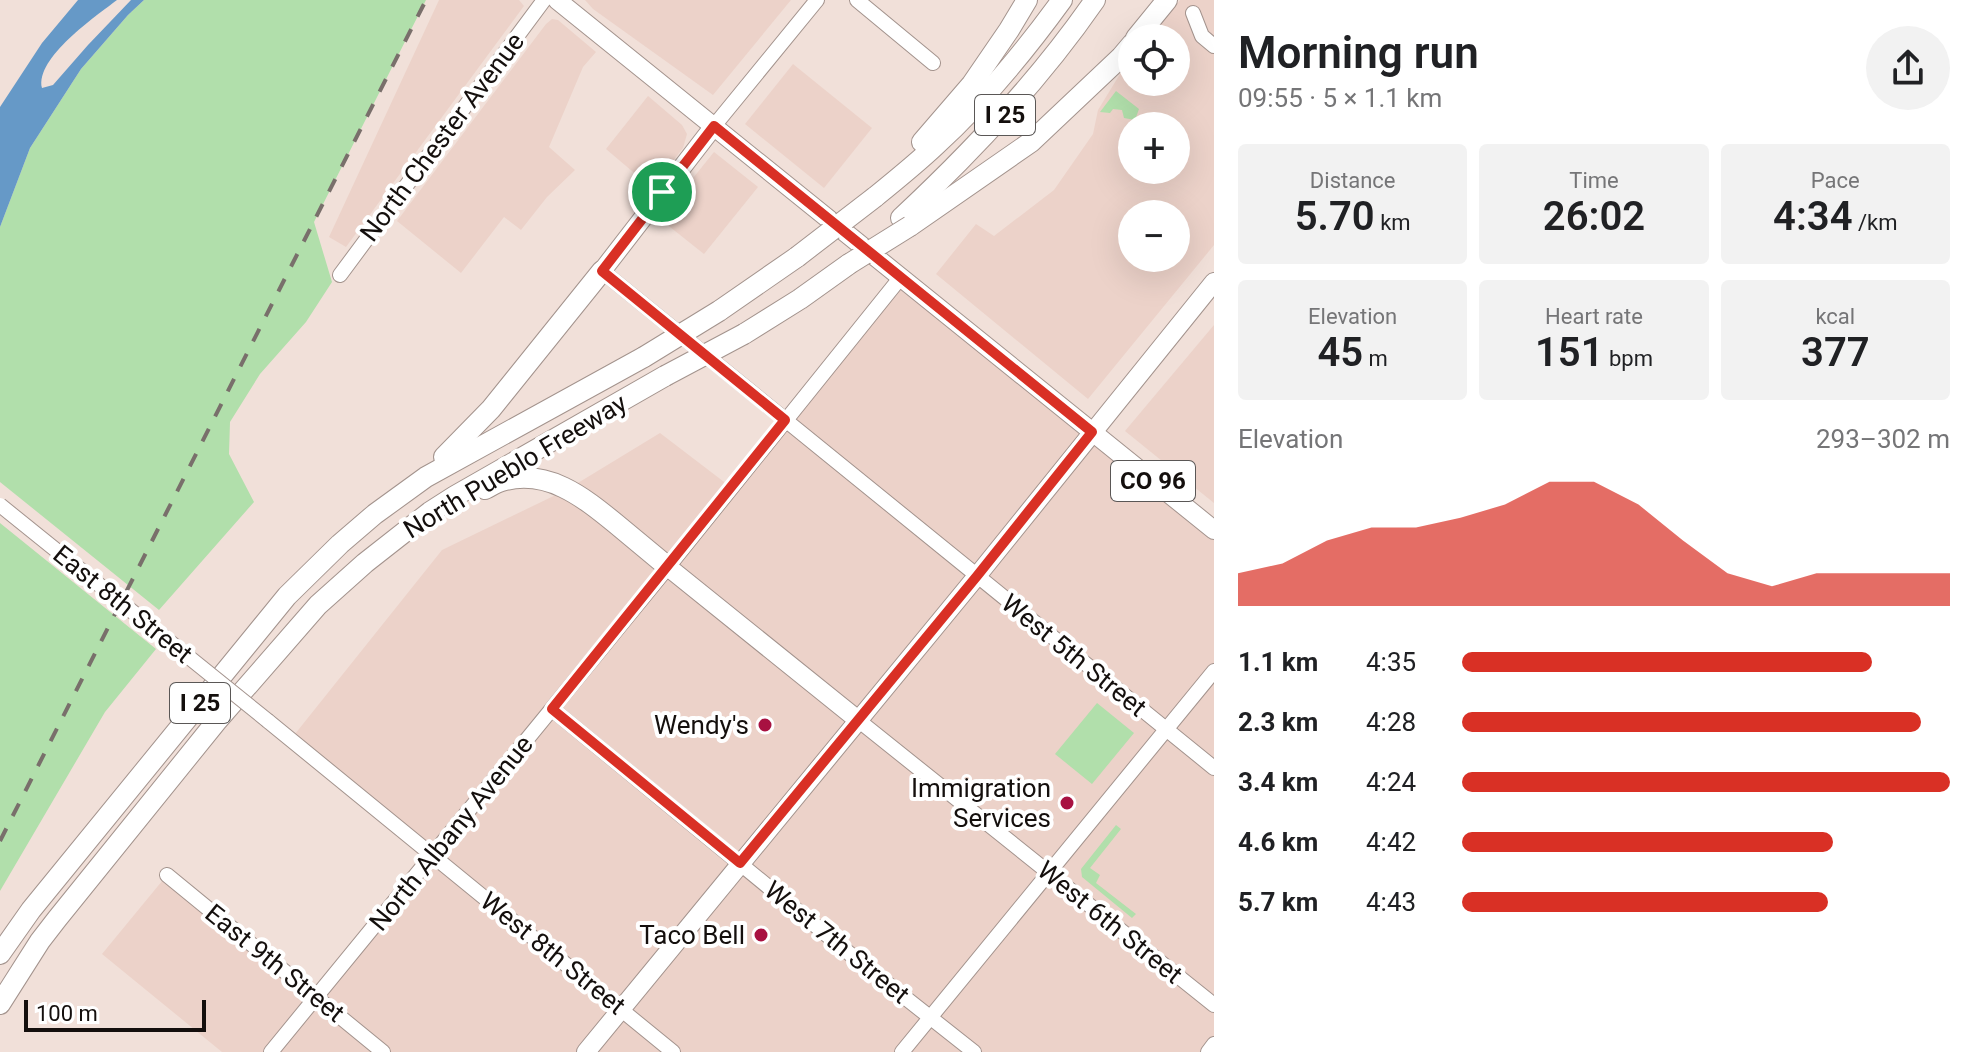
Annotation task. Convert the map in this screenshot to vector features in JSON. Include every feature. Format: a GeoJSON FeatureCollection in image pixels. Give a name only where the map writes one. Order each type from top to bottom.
{"type":"FeatureCollection","features":[{"type":"Feature","properties":{"kind":"highway"},"geometry":{"type":"LineString","coordinates":[[875,197],[972,84],[1027,0]]}},
{"type":"Feature","properties":{"kind":"highway","name":"North Pueblo Freeway"},"geometry":{"type":"LineString","coordinates":[[0,954],[31,910],[287,596],[352,534],[426,477],[644,357],[719,311],[797,257],[938,143],[987,93],[1062,0]]}},
{"type":"Feature","properties":{"kind":"highway","name":"I 25"},"geometry":{"type":"LineString","coordinates":[[906,222],[1010,110],[1095,0]]}},
{"type":"Feature","properties":{"kind":"highway"},"geometry":{"type":"LineString","coordinates":[[1147,24],[1167,0]]}},
{"type":"Feature","properties":{"kind":"highway"},"geometry":{"type":"LineString","coordinates":[[906,222],[1031,142],[1118,60]]}},
{"type":"Feature","properties":{"kind":"highway","name":"North Pueblo Freeway"},"geometry":{"type":"LineString","coordinates":[[0,1004],[26,962],[76,894],[280,647],[344,581],[430,512],[483,479],[744,334],[826,281],[906,222]]}},
{"type":"Feature","properties":{"kind":"highway"},"geometry":{"type":"LineString","coordinates":[[426,477],[491,409],[602,271]]}},
{"type":"Feature","properties":{"kind":"highway"},"geometry":{"type":"LineString","coordinates":[[430,512],[503,480],[531,478],[550,482],[587,501],[668,567]]}},
{"type":"Feature","properties":{"kind":"highway"},"geometry":{"type":"LineString","coordinates":[[0,1023],[26,962]]}},
{"type":"Feature","properties":{"kind":"main road","name":"CO 96"},"geometry":{"type":"LineString","coordinates":[[557,0],[1214,530]]}},
{"type":"Feature","properties":{"kind":"main road"},"geometry":{"type":"LineString","coordinates":[[602,271],[714,126]]}},
{"type":"Feature","properties":{"kind":"main road"},"geometry":{"type":"LineString","coordinates":[[586,1052],[1212,288]]}},
{"type":"Feature","properties":{"kind":"main road","name":"West 6th Street"},"geometry":{"type":"LineString","coordinates":[[668,567],[858,720]]}},
{"type":"Feature","properties":{"kind":"street","name":"North Chester Avenue"},"geometry":{"type":"LineString","coordinates":[[340,275],[544,0]]}},
{"type":"Feature","properties":{"kind":"street"},"geometry":{"type":"LineString","coordinates":[[714,126],[817,0]]}},
{"type":"Feature","properties":{"kind":"street"},"geometry":{"type":"LineString","coordinates":[[857,0],[933,63]]}},
{"type":"Feature","properties":{"kind":"street"},"geometry":{"type":"LineString","coordinates":[[1193,13],[1202,36],[1214,46]]}},
{"type":"Feature","properties":{"kind":"street","name":"West 5th Street"},"geometry":{"type":"LineString","coordinates":[[602,271],[1214,768]]}},
{"type":"Feature","properties":{"kind":"street","name":"North Albany Avenue"},"geometry":{"type":"LineString","coordinates":[[271,1052],[901,277]]}},
{"type":"Feature","properties":{"kind":"street","name":"East 8th Street"},"geometry":{"type":"LineString","coordinates":[[0,505],[433,855]]}},
{"type":"Feature","properties":{"kind":"street"},"geometry":{"type":"LineString","coordinates":[[902,1052],[1214,671]]}},
{"type":"Feature","properties":{"kind":"street","name":"West 7th Street"},"geometry":{"type":"LineString","coordinates":[[552,709],[974,1052]]}},
{"type":"Feature","properties":{"kind":"street","name":"West 6th Street"},"geometry":{"type":"LineString","coordinates":[[858,720],[1214,1005]]}},
{"type":"Feature","properties":{"kind":"street","name":"West 8th Street"},"geometry":{"type":"LineString","coordinates":[[433,855],[673,1052]]}},
{"type":"Feature","properties":{"kind":"street","name":"East 9th Street"},"geometry":{"type":"LineString","coordinates":[[167,875],[383,1052]]}},
{"type":"Feature","properties":{"kind":"street"},"geometry":{"type":"LineString","coordinates":[[1208,1052],[1214,1044]]}},
{"type":"Feature","properties":{"kind":"shaded area"},"geometry":{"type":"Polygon","coordinates":[[[439,0],[519,0],[524,6],[346,247],[329,237],[439,0]]]}},
{"type":"Feature","properties":{"kind":"shaded area"},"geometry":{"type":"Polygon","coordinates":[[[585,0],[791,0],[713,95],[593,9],[585,0]]]}},
{"type":"Feature","properties":{"kind":"shaded area"},"geometry":{"type":"Polygon","coordinates":[[[1180,0],[1214,0],[1214,245],[1088,399],[936,274],[976,224],[994,236],[1054,190],[1093,134],[1098,110],[1118,77],[1118,96],[1190,96],[1190,24],[1160,24],[1180,0]]]}},
{"type":"Feature","properties":{"kind":"shaded area"},"geometry":{"type":"Polygon","coordinates":[[[552,19],[558,20],[596,52],[583,67],[549,147],[575,170],[547,197],[521,230],[504,217],[461,273],[397,221],[552,19]]]}},
{"type":"Feature","properties":{"kind":"shaded area"},"geometry":{"type":"Polygon","coordinates":[[[793,64],[872,128],[824,188],[745,124],[793,64]]]}},
{"type":"Feature","properties":{"kind":"shaded area"},"geometry":{"type":"Polygon","coordinates":[[[648,96],[682,125],[687,134],[683,148],[652,188],[606,149],[648,96]]]}},
{"type":"Feature","properties":{"kind":"shaded area"},"geometry":{"type":"Polygon","coordinates":[[[714,152],[758,187],[704,254],[660,219],[714,152]]]}},
{"type":"Feature","properties":{"kind":"shaded area"},"geometry":{"type":"Polygon","coordinates":[[[901,277],[1214,530],[1214,1052],[222,1052],[102,954],[167,875],[315,996],[432,855],[291,739],[442,550],[568,489],[660,433],[732,488],[901,277]]]}},
{"type":"Feature","properties":{"kind":"shaded area"},"geometry":{"type":"Polygon","coordinates":[[[1214,325],[1214,503],[1125,431],[1214,325]]]}},
{"type":"Feature","properties":{"kind":"green space"},"geometry":{"type":"Polygon","coordinates":[[[144,0],[426,0],[314,222],[332,282],[306,322],[260,374],[230,422],[229,454],[254,502],[159,610],[0,482],[0,227],[30,148],[81,69],[144,0]]]}},
{"type":"Feature","properties":{"kind":"green space"},"geometry":{"type":"Polygon","coordinates":[[[1116,91],[1118,96],[1139,109],[1138,112],[1113,109],[1110,113],[1100,112],[1116,91]]]}},
{"type":"Feature","properties":{"kind":"green space"},"geometry":{"type":"Polygon","coordinates":[[[0,523],[156,649],[105,712],[0,891],[0,523]]]}},
{"type":"Feature","properties":{"kind":"green space"},"geometry":{"type":"Polygon","coordinates":[[[1097,703],[1134,733],[1092,784],[1055,754],[1097,703]]]}},
{"type":"Feature","properties":{"kind":"green space"},"geometry":{"type":"Polygon","coordinates":[[[1116,825],[1121,829],[1090,868],[1100,875],[1096,883],[1136,914],[1132,918],[1082,877],[1081,869],[1116,825]]]}},
{"type":"Feature","properties":{"kind":"water"},"geometry":{"type":"Polygon","coordinates":[[[78,0],[117,0],[57,51],[42,76],[42,88],[53,85],[131,0],[144,0],[81,69],[30,148],[0,227],[0,107],[42,43],[78,0]]]}},
{"type":"Feature","properties":{"kind":"railway"},"geometry":{"type":"LineString","coordinates":[[0,841],[426,0]]}},
{"type":"Feature","properties":{"kind":"place","name":"Wendy's"},"geometry":{"type":"Point","coordinates":[765,725]}},
{"type":"Feature","properties":{"kind":"place","name":"Immigration Services"},"geometry":{"type":"Point","coordinates":[1067,803]}},
{"type":"Feature","properties":{"kind":"place","name":"Taco Bell"},"geometry":{"type":"Point","coordinates":[761,935]}},
{"type":"Feature","properties":{"kind":"route"},"geometry":{"type":"LineString","coordinates":[[714,126],[1092,432],[740,863],[552,709],[785,420],[602,271],[662,192],[714,126]]}}]}
